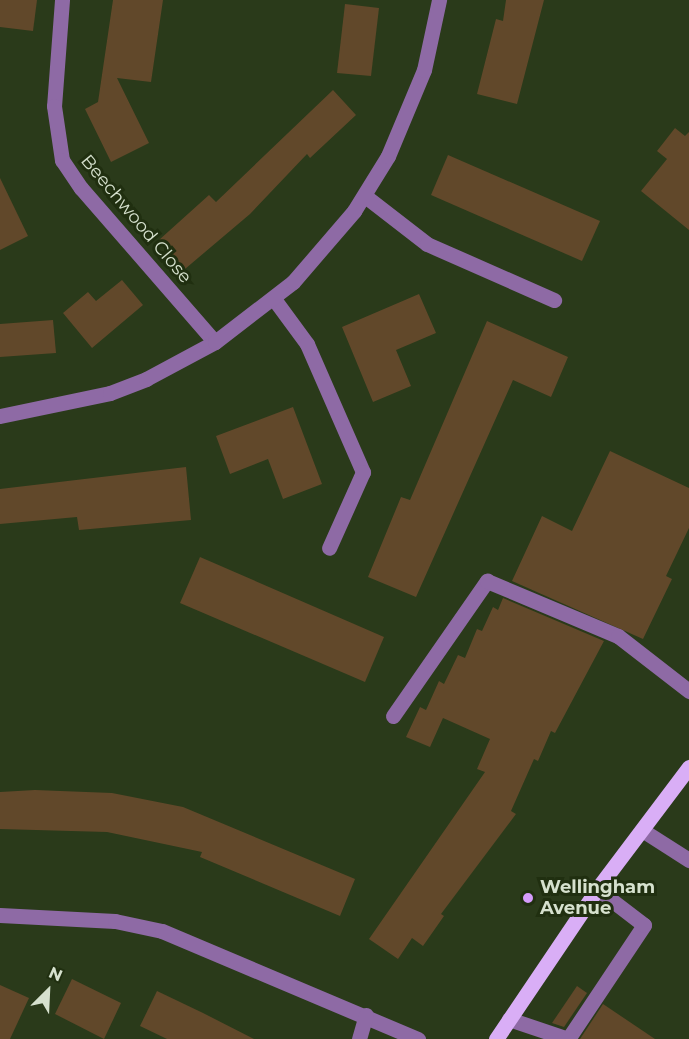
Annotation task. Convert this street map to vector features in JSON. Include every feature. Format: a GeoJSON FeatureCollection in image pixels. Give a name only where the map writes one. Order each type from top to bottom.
{"type":"FeatureCollection","features":[{"type":"Feature","properties":{"kind":"main road"},"geometry":{"type":"LineString","coordinates":[[496,1039],[597,889],[689,767]]}},
{"type":"Feature","properties":{"kind":"street","name":"Beechwood Close"},"geometry":{"type":"LineString","coordinates":[[62,0],[54,106],[62,160],[81,188],[215,342]]}},
{"type":"Feature","properties":{"kind":"street"},"geometry":{"type":"LineString","coordinates":[[0,416],[110,393],[215,342],[274,299],[334,238],[364,196],[408,114],[424,70],[439,0]]}},
{"type":"Feature","properties":{"kind":"street"},"geometry":{"type":"LineString","coordinates":[[364,196],[427,244],[554,300]]}},
{"type":"Feature","properties":{"kind":"street"},"geometry":{"type":"LineString","coordinates":[[274,299],[307,344],[363,472],[328,548]]}},
{"type":"Feature","properties":{"kind":"street"},"geometry":{"type":"LineString","coordinates":[[393,716],[487,581],[618,636],[689,691]]}},
{"type":"Feature","properties":{"kind":"street"},"geometry":{"type":"LineString","coordinates":[[642,830],[689,860]]}},
{"type":"Feature","properties":{"kind":"street"},"geometry":{"type":"LineString","coordinates":[[509,1019],[568,1039],[581,1020],[644,925],[597,889]]}},
{"type":"Feature","properties":{"kind":"street"},"geometry":{"type":"LineString","coordinates":[[0,915],[115,921],[162,931],[366,1015],[418,1039]]}},
{"type":"Feature","properties":{"kind":"street"},"geometry":{"type":"LineString","coordinates":[[359,1039],[366,1015]]}},
{"type":"Feature","properties":{"kind":"building"},"geometry":{"type":"Polygon","coordinates":[[[0,0],[37,0],[33,31],[0,27],[0,0]]]}},
{"type":"Feature","properties":{"kind":"building"},"geometry":{"type":"Polygon","coordinates":[[[113,0],[163,0],[151,82],[117,78],[149,143],[111,162],[85,109],[98,102],[113,0]]]}},
{"type":"Feature","properties":{"kind":"building"},"geometry":{"type":"Polygon","coordinates":[[[506,0],[544,0],[517,104],[477,94],[496,19],[503,21],[506,0]]]}},
{"type":"Feature","properties":{"kind":"building"},"geometry":{"type":"Polygon","coordinates":[[[345,4],[379,8],[371,76],[337,73],[345,4]]]}},
{"type":"Feature","properties":{"kind":"building"},"geometry":{"type":"Polygon","coordinates":[[[333,90],[356,115],[310,158],[307,154],[250,214],[185,269],[159,240],[209,195],[216,202],[333,90]]]}},
{"type":"Feature","properties":{"kind":"building"},"geometry":{"type":"Polygon","coordinates":[[[675,128],[685,136],[689,132],[689,230],[641,191],[667,159],[657,151],[675,128]]]}},
{"type":"Feature","properties":{"kind":"building"},"geometry":{"type":"Polygon","coordinates":[[[448,155],[600,221],[582,261],[431,195],[448,155]]]}},
{"type":"Feature","properties":{"kind":"building"},"geometry":{"type":"Polygon","coordinates":[[[0,178],[28,236],[0,250],[0,178]]]}},
{"type":"Feature","properties":{"kind":"building"},"geometry":{"type":"Polygon","coordinates":[[[122,280],[143,305],[92,348],[63,313],[88,292],[96,301],[122,280]]]}},
{"type":"Feature","properties":{"kind":"building"},"geometry":{"type":"Polygon","coordinates":[[[419,294],[436,333],[396,350],[411,386],[373,402],[342,327],[419,294]]]}},
{"type":"Feature","properties":{"kind":"building"},"geometry":{"type":"Polygon","coordinates":[[[53,320],[56,353],[0,357],[0,324],[53,320]]]}},
{"type":"Feature","properties":{"kind":"building"},"geometry":{"type":"Polygon","coordinates":[[[487,321],[568,357],[551,397],[513,380],[416,597],[368,577],[401,497],[410,500],[487,321]]]}},
{"type":"Feature","properties":{"kind":"building"},"geometry":{"type":"Polygon","coordinates":[[[293,407],[322,484],[283,499],[268,459],[230,474],[216,436],[293,407]]]}},
{"type":"Feature","properties":{"kind":"building"},"geometry":{"type":"Polygon","coordinates":[[[610,451],[689,488],[689,528],[666,576],[672,579],[643,639],[512,581],[542,516],[572,531],[610,451]]]}},
{"type":"Feature","properties":{"kind":"building"},"geometry":{"type":"Polygon","coordinates":[[[186,467],[191,520],[79,530],[77,517],[0,524],[0,489],[186,467]]]}},
{"type":"Feature","properties":{"kind":"building"},"geometry":{"type":"Polygon","coordinates":[[[200,557],[384,637],[365,682],[180,603],[200,557]]]}},
{"type":"Feature","properties":{"kind":"building"},"geometry":{"type":"Polygon","coordinates":[[[503,598],[604,641],[555,733],[551,731],[538,761],[534,759],[511,811],[516,814],[441,914],[444,916],[423,946],[412,938],[398,959],[369,939],[485,772],[477,769],[490,739],[443,718],[430,747],[406,737],[420,707],[426,710],[439,681],[444,684],[458,655],[465,658],[477,629],[482,631],[493,607],[498,610],[503,598]]]}},
{"type":"Feature","properties":{"kind":"building"},"geometry":{"type":"Polygon","coordinates":[[[35,790],[112,793],[183,807],[355,879],[340,916],[200,857],[202,852],[107,832],[0,829],[0,792],[35,790]]]}},
{"type":"Feature","properties":{"kind":"building"},"geometry":{"type":"Polygon","coordinates":[[[72,979],[121,1003],[104,1039],[55,1014],[72,979]]]}},
{"type":"Feature","properties":{"kind":"building"},"geometry":{"type":"Polygon","coordinates":[[[0,985],[29,998],[10,1039],[0,1039],[0,985]]]}},
{"type":"Feature","properties":{"kind":"building"},"geometry":{"type":"Polygon","coordinates":[[[577,986],[587,993],[564,1027],[552,1023],[577,986]]]}},
{"type":"Feature","properties":{"kind":"building"},"geometry":{"type":"Polygon","coordinates":[[[157,991],[254,1039],[167,1039],[140,1026],[157,991]]]}},
{"type":"Feature","properties":{"kind":"building"},"geometry":{"type":"Polygon","coordinates":[[[603,1004],[655,1039],[580,1039],[603,1004]]]}},
{"type":"Feature","properties":{"kind":"place","name":"Wellingham Avenue"},"geometry":{"type":"Point","coordinates":[528,898]}}]}
